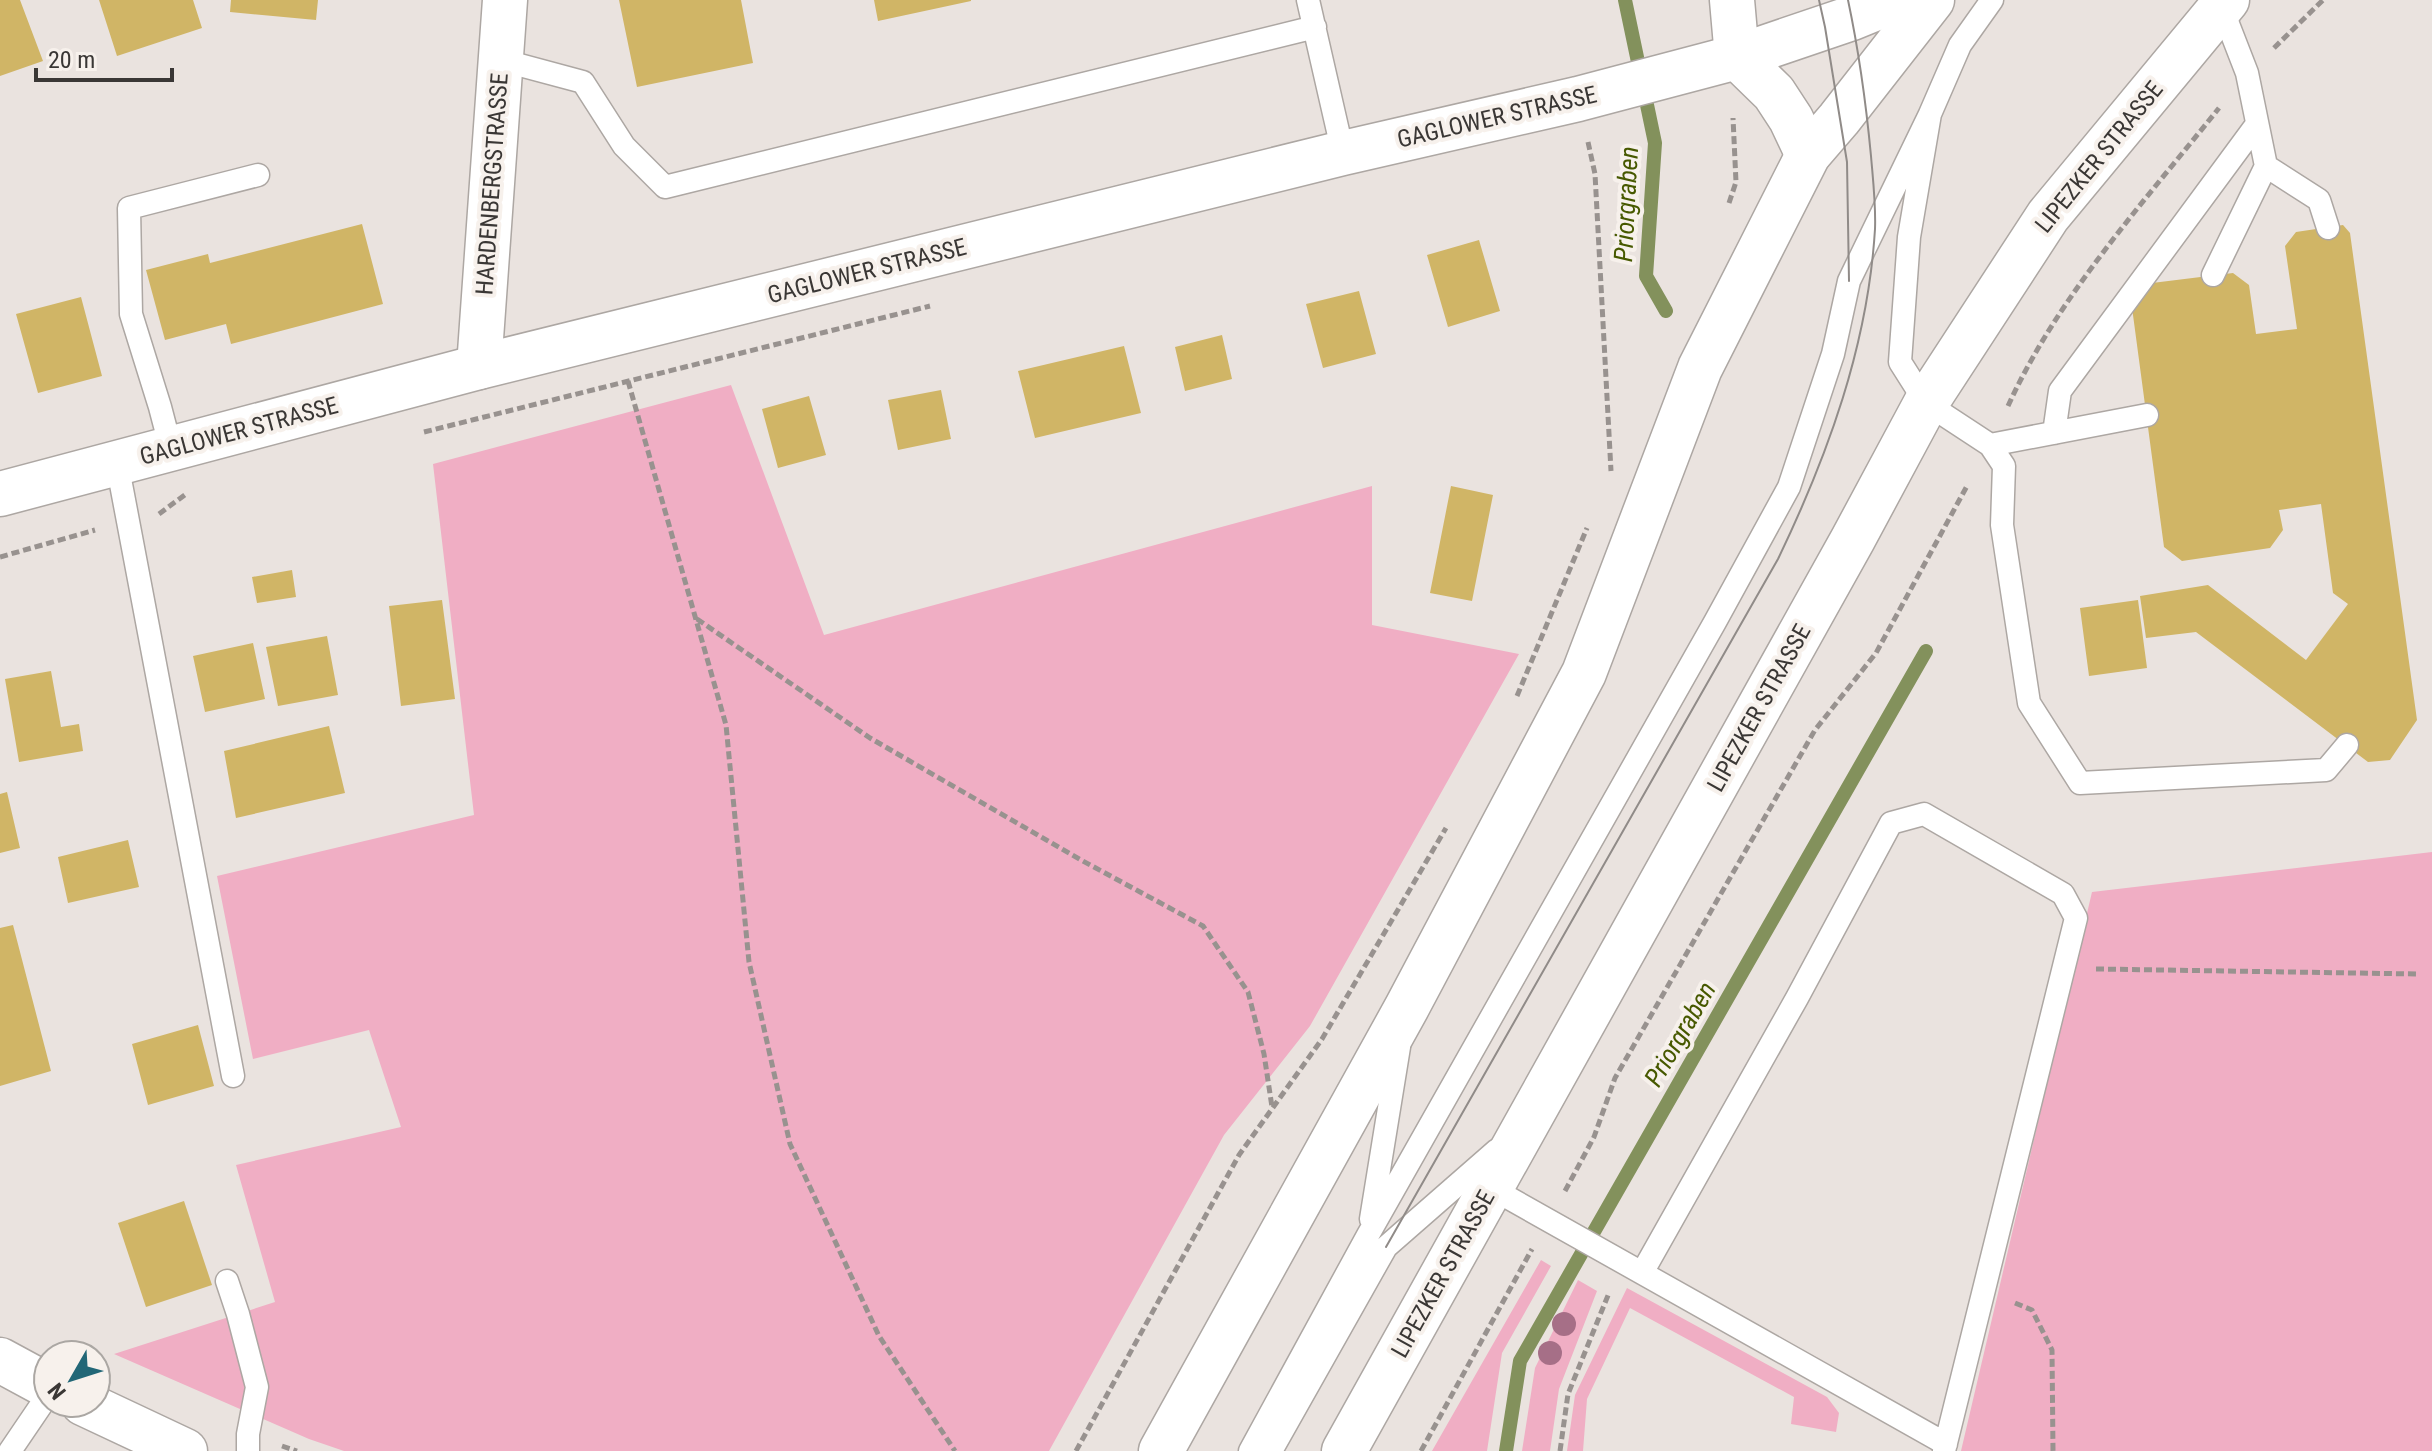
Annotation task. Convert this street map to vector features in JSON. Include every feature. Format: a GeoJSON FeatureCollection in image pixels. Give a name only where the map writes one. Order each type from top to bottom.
{"type":"FeatureCollection","features":[{"type":"Feature","properties":{"kind":"main road","name":"HARDENBERGSTRASSE"},"geometry":{"type":"LineString","coordinates":[[479,367],[505,0]]}},
{"type":"Feature","properties":{"kind":"main road"},"geometry":{"type":"LineString","coordinates":[[1732,0],[1737,57],[1774,93],[1791,119],[1808,155]]}},
{"type":"Feature","properties":{"kind":"main road","name":"GAGLOWER STRASSE"},"geometry":{"type":"LineString","coordinates":[[0,494],[479,367],[1695,68],[1737,57],[1896,0]]}},
{"type":"Feature","properties":{"kind":"main road"},"geometry":{"type":"LineString","coordinates":[[1161,1451],[1404,1012],[1584,673],[1700,368],[1808,155],[1932,0]]}},
{"type":"Feature","properties":{"kind":"main road","name":"LIPEZKER STRASSE"},"geometry":{"type":"LineString","coordinates":[[1344,1451],[1847,551],[1926,403],[2048,216],[2224,3]]}},
{"type":"Feature","properties":{"kind":"main road"},"geometry":{"type":"LineString","coordinates":[[0,1360],[32,1377]]}},
{"type":"Feature","properties":{"kind":"main road"},"geometry":{"type":"LineString","coordinates":[[112,1417],[185,1451]]}},
{"type":"Feature","properties":{"kind":"lane"},"geometry":{"type":"LineString","coordinates":[[1308,0],[1343,153]]}},
{"type":"Feature","properties":{"kind":"lane"},"geometry":{"type":"LineString","coordinates":[[1250,1451],[1349,1268],[1789,487],[1833,354],[1849,281],[1960,45],[1992,0]]}},
{"type":"Feature","properties":{"kind":"lane"},"geometry":{"type":"LineString","coordinates":[[2213,275],[2266,166],[2247,73],[2224,3]]}},
{"type":"Feature","properties":{"kind":"lane"},"geometry":{"type":"LineString","coordinates":[[501,60],[583,82],[624,146],[665,187],[1315,27]]}},
{"type":"Feature","properties":{"kind":"lane"},"geometry":{"type":"LineString","coordinates":[[1930,114],[1909,237],[1900,362],[1926,403],[1990,445],[2004,466],[2002,525],[2029,703],[2080,783],[2326,770],[2347,745]]}},
{"type":"Feature","properties":{"kind":"lane"},"geometry":{"type":"LineString","coordinates":[[2054,433],[2060,391],[2257,124]]}},
{"type":"Feature","properties":{"kind":"lane"},"geometry":{"type":"LineString","coordinates":[[2266,166],[2319,200],[2328,228]]}},
{"type":"Feature","properties":{"kind":"lane"},"geometry":{"type":"LineString","coordinates":[[171,449],[131,314],[129,208],[258,175]]}},
{"type":"Feature","properties":{"kind":"lane"},"geometry":{"type":"LineString","coordinates":[[1990,445],[2147,415]]}},
{"type":"Feature","properties":{"kind":"lane"},"geometry":{"type":"LineString","coordinates":[[117,463],[233,1076]]}},
{"type":"Feature","properties":{"kind":"lane"},"geometry":{"type":"LineString","coordinates":[[1491,1188],[1945,1447],[2076,918],[2063,894],[1924,814],[1891,823],[1797,998],[1633,1268]]}},
{"type":"Feature","properties":{"kind":"lane"},"geometry":{"type":"LineString","coordinates":[[1368,1235],[1404,1012]]}},
{"type":"Feature","properties":{"kind":"lane"},"geometry":{"type":"LineString","coordinates":[[1271,1451],[1386,1247],[1522,1128]]}},
{"type":"Feature","properties":{"kind":"lane"},"geometry":{"type":"LineString","coordinates":[[227,1281],[257,1387],[248,1451]]}},
{"type":"Feature","properties":{"kind":"lane"},"geometry":{"type":"LineString","coordinates":[[10,1451],[32,1419]]}},
{"type":"Feature","properties":{"kind":"path"},"geometry":{"type":"LineString","coordinates":[[1421,1451],[1594,1137],[1615,1078],[1815,730],[1876,653],[1990,445],[2027,364],[2104,251],[2247,73],[2323,0]]}},
{"type":"Feature","properties":{"kind":"path"},"geometry":{"type":"LineString","coordinates":[[1585,129],[1595,174],[1611,471]]}},
{"type":"Feature","properties":{"kind":"path"},"geometry":{"type":"LineString","coordinates":[[417,434],[943,303]]}},
{"type":"Feature","properties":{"kind":"path"},"geometry":{"type":"LineString","coordinates":[[611,335],[628,381],[726,725],[749,962],[790,1144],[879,1336],[955,1451]]}},
{"type":"Feature","properties":{"kind":"path"},"geometry":{"type":"LineString","coordinates":[[0,557],[163,513],[191,490]]}},
{"type":"Feature","properties":{"kind":"path"},"geometry":{"type":"LineString","coordinates":[[1513,706],[1592,515]]}},
{"type":"Feature","properties":{"kind":"path"},"geometry":{"type":"LineString","coordinates":[[696,619],[870,738],[1081,860],[1203,926],[1248,992],[1264,1054],[1272,1108]]}},
{"type":"Feature","properties":{"kind":"path"},"geometry":{"type":"LineString","coordinates":[[1076,1451],[1239,1155],[1322,1039],[1451,821]]}},
{"type":"Feature","properties":{"kind":"path"},"geometry":{"type":"LineString","coordinates":[[2063,968],[2419,974]]}},
{"type":"Feature","properties":{"kind":"path"},"geometry":{"type":"LineString","coordinates":[[1560,1451],[1568,1394],[1613,1285],[1633,1268]]}},
{"type":"Feature","properties":{"kind":"path"},"geometry":{"type":"LineString","coordinates":[[1985,1290],[2032,1310],[2052,1350],[2053,1451]]}},
{"type":"Feature","properties":{"kind":"shaded area"},"geometry":{"type":"Polygon","coordinates":[[[731,385],[824,635],[1372,486],[1372,625],[1519,654],[1310,1026],[1224,1135],[1049,1451],[344,1451],[309,1439],[114,1354],[275,1302],[236,1165],[401,1127],[369,1030],[253,1059],[217,876],[474,815],[433,464],[731,385]]]}},
{"type":"Feature","properties":{"kind":"shaded area"},"geometry":{"type":"Polygon","coordinates":[[[2432,852],[2432,1451],[1961,1451],[2092,892],[2432,852]]]}},
{"type":"Feature","properties":{"kind":"shaded area"},"geometry":{"type":"Polygon","coordinates":[[[1541,1260],[1551,1266],[1502,1353],[1487,1451],[1432,1451],[1541,1260]]]}},
{"type":"Feature","properties":{"kind":"shaded area"},"geometry":{"type":"Polygon","coordinates":[[[1578,1280],[1597,1291],[1559,1389],[1550,1451],[1522,1451],[1535,1368],[1578,1280]]]}},
{"type":"Feature","properties":{"kind":"shaded area"},"geometry":{"type":"Polygon","coordinates":[[[1627,1288],[1827,1397],[1839,1413],[1836,1432],[1791,1424],[1794,1397],[1630,1308],[1587,1399],[1583,1451],[1567,1451],[1575,1395],[1627,1288]]]}},
{"type":"Feature","properties":{"kind":"building"},"geometry":{"type":"Polygon","coordinates":[[[0,0],[20,0],[43,61],[0,76],[0,0]]]}},
{"type":"Feature","properties":{"kind":"building"},"geometry":{"type":"Polygon","coordinates":[[[99,0],[193,0],[202,28],[117,56],[99,0]]]}},
{"type":"Feature","properties":{"kind":"building"},"geometry":{"type":"Polygon","coordinates":[[[231,0],[318,0],[316,20],[230,12],[231,0]]]}},
{"type":"Feature","properties":{"kind":"building"},"geometry":{"type":"Polygon","coordinates":[[[619,0],[741,0],[753,63],[637,87],[619,0]]]}},
{"type":"Feature","properties":{"kind":"building"},"geometry":{"type":"Polygon","coordinates":[[[874,0],[971,0],[971,1],[878,21],[874,0]]]}},
{"type":"Feature","properties":{"kind":"building"},"geometry":{"type":"Polygon","coordinates":[[[362,224],[383,304],[231,344],[226,324],[165,340],[146,270],[208,254],[210,263],[362,224]]]}},
{"type":"Feature","properties":{"kind":"building"},"geometry":{"type":"Polygon","coordinates":[[[2343,225],[2350,233],[2417,720],[2390,760],[2368,762],[2196,632],[2146,638],[2140,596],[2208,585],[2306,660],[2348,604],[2333,593],[2321,504],[2279,510],[2283,530],[2270,548],[2182,561],[2164,547],[2131,300],[2144,284],[2233,273],[2249,285],[2256,334],[2297,329],[2285,246],[2296,232],[2343,225]]]}},
{"type":"Feature","properties":{"kind":"building"},"geometry":{"type":"Polygon","coordinates":[[[1479,240],[1500,311],[1448,327],[1427,255],[1479,240]]]}},
{"type":"Feature","properties":{"kind":"building"},"geometry":{"type":"Polygon","coordinates":[[[1359,291],[1376,354],[1323,368],[1306,304],[1359,291]]]}},
{"type":"Feature","properties":{"kind":"building"},"geometry":{"type":"Polygon","coordinates":[[[81,297],[102,376],[38,393],[16,314],[81,297]]]}},
{"type":"Feature","properties":{"kind":"building"},"geometry":{"type":"Polygon","coordinates":[[[1222,335],[1232,379],[1185,391],[1175,347],[1222,335]]]}},
{"type":"Feature","properties":{"kind":"building"},"geometry":{"type":"Polygon","coordinates":[[[1124,346],[1141,413],[1035,438],[1018,371],[1124,346]]]}},
{"type":"Feature","properties":{"kind":"building"},"geometry":{"type":"Polygon","coordinates":[[[941,390],[951,439],[898,450],[888,400],[941,390]]]}},
{"type":"Feature","properties":{"kind":"building"},"geometry":{"type":"Polygon","coordinates":[[[809,396],[826,455],[778,468],[762,409],[809,396]]]}},
{"type":"Feature","properties":{"kind":"building"},"geometry":{"type":"Polygon","coordinates":[[[1451,486],[1493,495],[1472,601],[1430,593],[1451,486]]]}},
{"type":"Feature","properties":{"kind":"building"},"geometry":{"type":"Polygon","coordinates":[[[292,570],[296,597],[257,603],[252,577],[292,570]]]}},
{"type":"Feature","properties":{"kind":"building"},"geometry":{"type":"Polygon","coordinates":[[[442,600],[455,699],[401,706],[389,606],[442,600]]]}},
{"type":"Feature","properties":{"kind":"building"},"geometry":{"type":"Polygon","coordinates":[[[2138,600],[2147,668],[2089,676],[2080,608],[2138,600]]]}},
{"type":"Feature","properties":{"kind":"building"},"geometry":{"type":"Polygon","coordinates":[[[327,636],[338,695],[278,706],[266,647],[327,636]]]}},
{"type":"Feature","properties":{"kind":"building"},"geometry":{"type":"Polygon","coordinates":[[[253,643],[265,699],[205,712],[193,656],[253,643]]]}},
{"type":"Feature","properties":{"kind":"building"},"geometry":{"type":"Polygon","coordinates":[[[51,671],[61,727],[79,724],[83,751],[19,762],[5,679],[51,671]]]}},
{"type":"Feature","properties":{"kind":"building"},"geometry":{"type":"Polygon","coordinates":[[[329,726],[345,793],[236,818],[224,751],[329,726]]]}},
{"type":"Feature","properties":{"kind":"building"},"geometry":{"type":"Polygon","coordinates":[[[7,792],[20,848],[0,853],[0,794],[7,792]]]}},
{"type":"Feature","properties":{"kind":"building"},"geometry":{"type":"Polygon","coordinates":[[[128,840],[139,887],[68,903],[58,857],[128,840]]]}},
{"type":"Feature","properties":{"kind":"building"},"geometry":{"type":"Polygon","coordinates":[[[13,925],[51,1071],[0,1086],[0,928],[13,925]]]}},
{"type":"Feature","properties":{"kind":"building"},"geometry":{"type":"Polygon","coordinates":[[[198,1025],[214,1086],[148,1105],[132,1044],[198,1025]]]}},
{"type":"Feature","properties":{"kind":"building"},"geometry":{"type":"Polygon","coordinates":[[[184,1201],[212,1285],[146,1307],[118,1223],[184,1201]]]}},
{"type":"Feature","properties":{"kind":"waterway","name":"Priorgraben"},"geometry":{"type":"LineString","coordinates":[[1625,0],[1655,143],[1646,276],[1666,311]]}},
{"type":"Feature","properties":{"kind":"waterway","name":"Priorgraben"},"geometry":{"type":"LineString","coordinates":[[1506,1451],[1520,1361],[1926,651]]}},
{"type":"Feature","properties":{"kind":"tram line"},"geometry":{"type":"LineString","coordinates":[[1819,0],[1847,162],[1849,281]]}},
{"type":"Feature","properties":{"kind":"tram line"},"geometry":{"type":"LineString","coordinates":[[1386,1247],[1778,559],[1829,439],[1864,315],[1875,229],[1867,117],[1848,0]]}}]}
